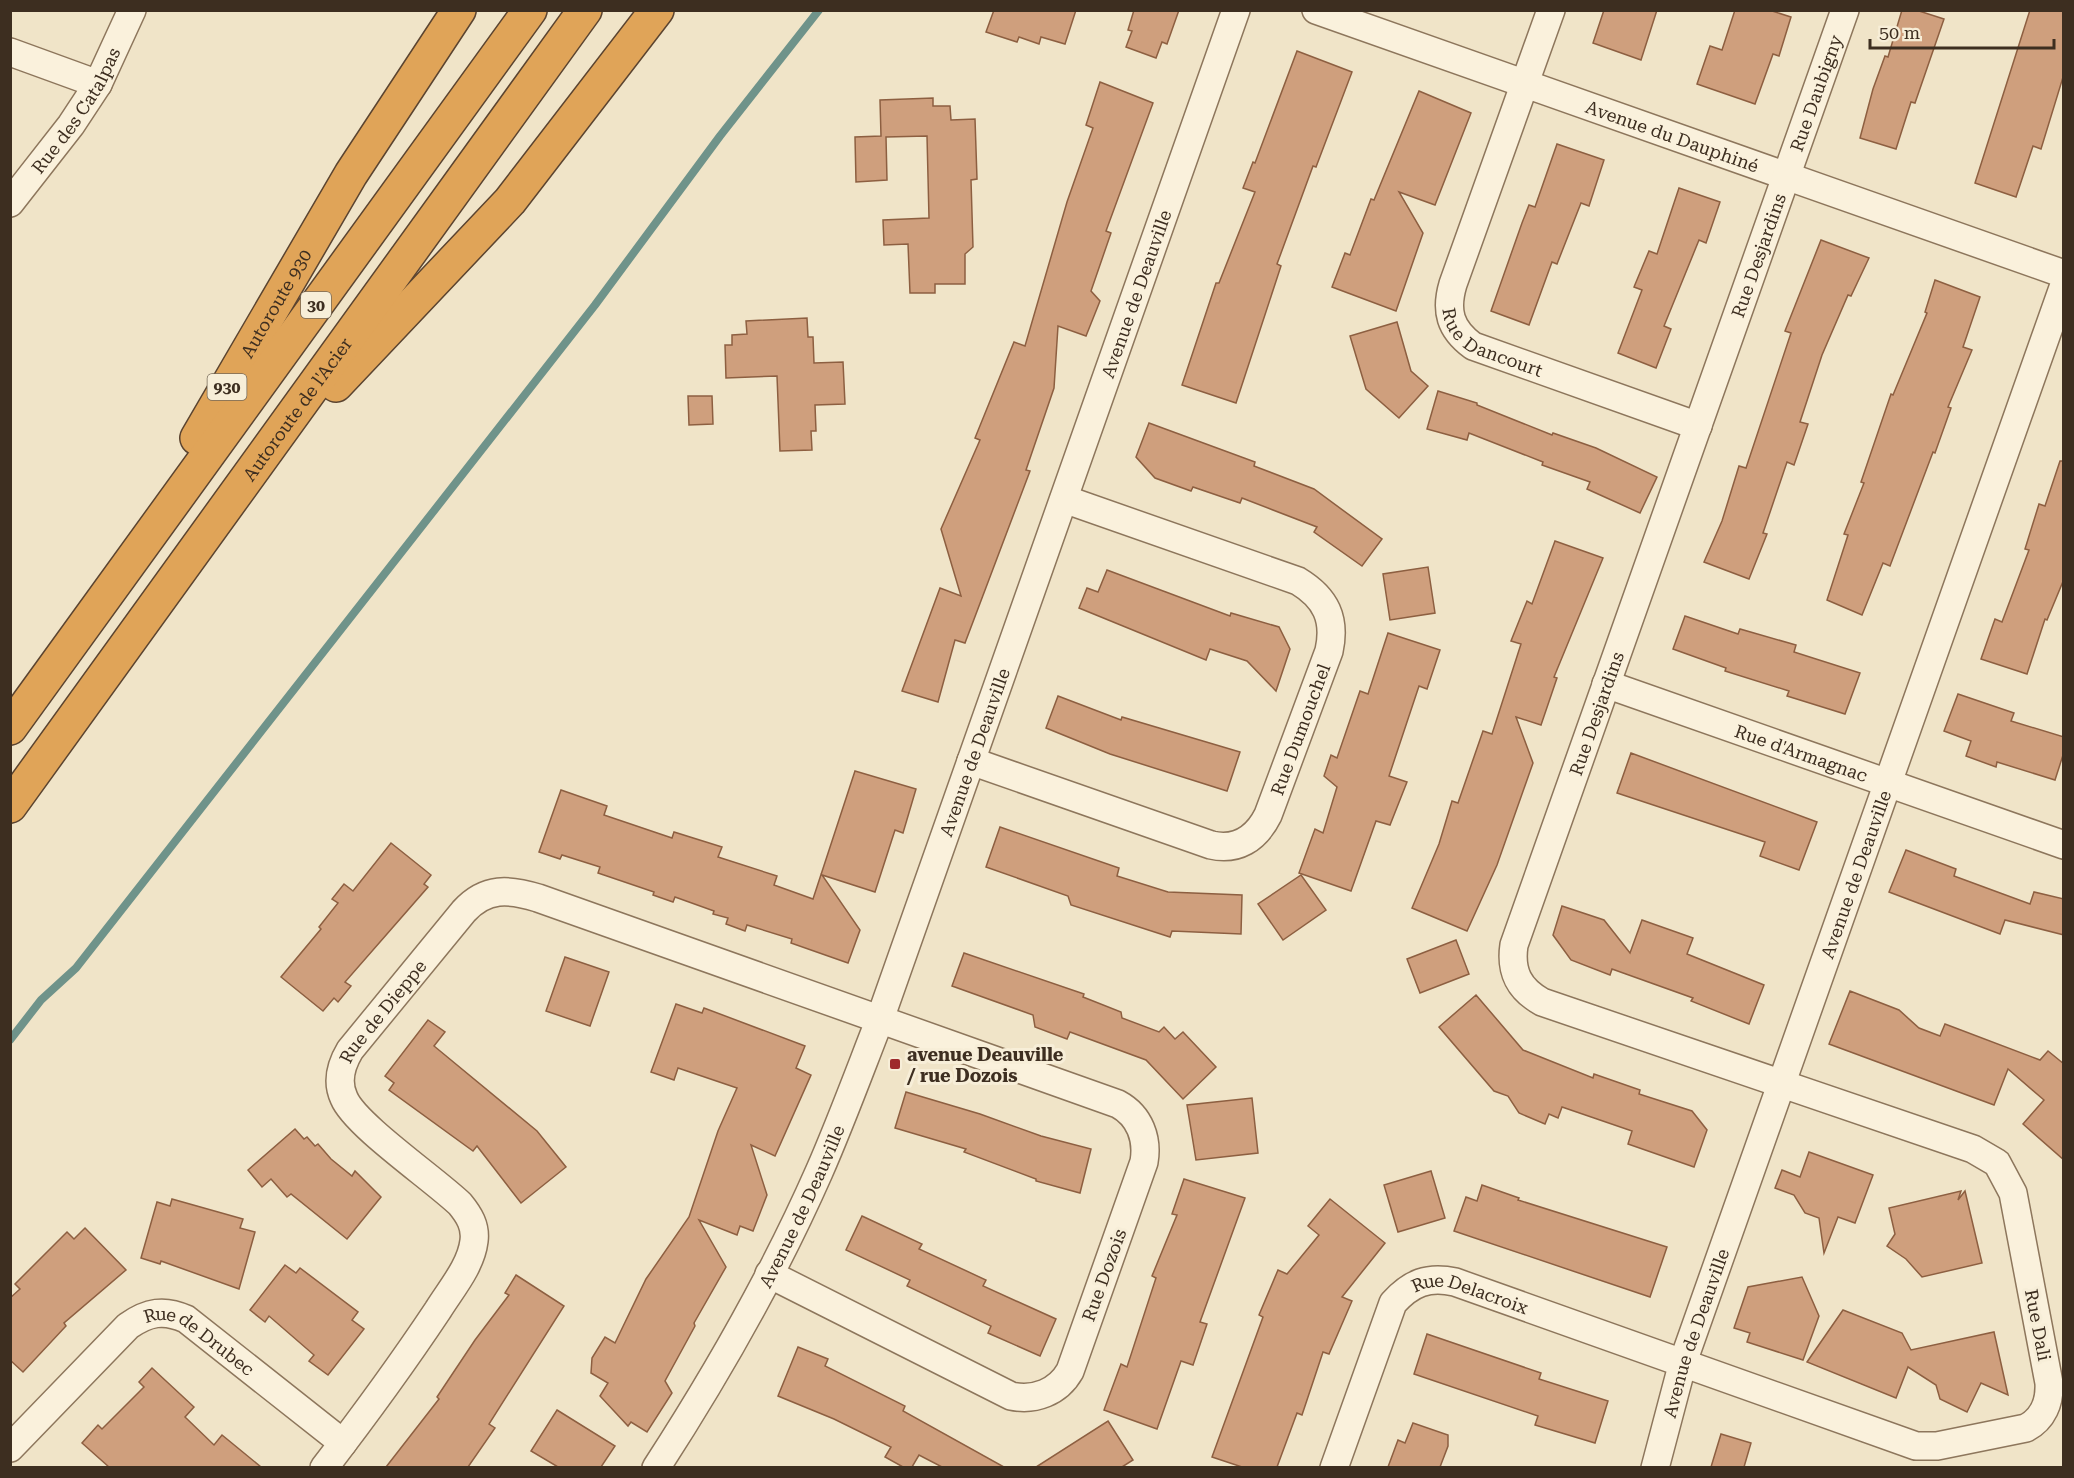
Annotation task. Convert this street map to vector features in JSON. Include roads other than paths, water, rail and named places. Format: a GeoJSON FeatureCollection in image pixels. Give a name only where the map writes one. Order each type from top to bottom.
{"type":"FeatureCollection","features":[{"type":"Feature","properties":{"kind":"highway","name":"Autoroute 930"},"geometry":{"type":"LineString","coordinates":[[102,600],[351,174],[459,10]]}},
{"type":"Feature","properties":{"kind":"highway","name":"30"},"geometry":{"type":"LineString","coordinates":[[10,728],[530,10]]}},
{"type":"Feature","properties":{"kind":"highway","name":"Autoroute de l'Acier"},"geometry":{"type":"LineString","coordinates":[[10,806],[585,10]]}},
{"type":"Feature","properties":{"kind":"highway"},"geometry":{"type":"LineString","coordinates":[[244,482],[510,201],[657,10]]}},
{"type":"Feature","properties":{"kind":"street","name":"Rue des Catalpas"},"geometry":{"type":"LineString","coordinates":[[10,203],[71,125],[98,84],[132,10]]}},
{"type":"Feature","properties":{"kind":"street","name":"Avenue de Deauville"},"geometry":{"type":"LineString","coordinates":[[656,1467],[728,1349],[770,1274],[822,1166],[880,1019],[1236,10]]}},
{"type":"Feature","properties":{"kind":"street","name":"Avenue du Dauphiné"},"geometry":{"type":"LineString","coordinates":[[1316,10],[1785,178],[2064,274]]}},
{"type":"Feature","properties":{"kind":"street"},"geometry":{"type":"LineString","coordinates":[[1525,85],[1551,10]]}},
{"type":"Feature","properties":{"kind":"street","name":"Rue Daubigny"},"geometry":{"type":"LineString","coordinates":[[1785,178],[1845,10]]}},
{"type":"Feature","properties":{"kind":"street"},"geometry":{"type":"LineString","coordinates":[[10,52],[98,84]]}},
{"type":"Feature","properties":{"kind":"street","name":"Rue Dancourt"},"geometry":{"type":"LineString","coordinates":[[1525,85],[1453,284],[1448,309],[1452,325],[1460,336],[1473,346],[1698,426]]}},
{"type":"Feature","properties":{"kind":"street","name":"Rue Desjardins"},"geometry":{"type":"LineString","coordinates":[[1782,1083],[1542,1002],[1530,995],[1514,973],[1514,945],[1785,178]]}},
{"type":"Feature","properties":{"kind":"street","name":"Avenue de Deauville"},"geometry":{"type":"LineString","coordinates":[[1655,1467],[1683,1362],[2064,285]]}},
{"type":"Feature","properties":{"kind":"street","name":"Rue Dumouchel"},"geometry":{"type":"LineString","coordinates":[[971,761],[1211,845],[1236,845],[1254,836],[1265,821],[1329,651],[1332,635],[1331,618],[1324,603],[1313,590],[1298,581],[1064,499]]}},
{"type":"Feature","properties":{"kind":"street","name":"Rue d'Armagnac"},"geometry":{"type":"LineString","coordinates":[[1606,684],[2064,845]]}},
{"type":"Feature","properties":{"kind":"street","name":"Rue de Dieppe"},"geometry":{"type":"LineString","coordinates":[[324,1467],[406,1359],[463,1272],[472,1249],[475,1233],[468,1214],[460,1204],[354,1114],[341,1089],[341,1068],[357,1041],[471,903],[490,892],[513,891],[880,1019]]}},
{"type":"Feature","properties":{"kind":"street","name":"Rue Dozois"},"geometry":{"type":"LineString","coordinates":[[770,1274],[1011,1396],[1023,1399],[1047,1393],[1057,1387],[1070,1371],[1144,1162],[1144,1141],[1136,1120],[1129,1110],[1118,1104],[880,1019]]}},
{"type":"Feature","properties":{"kind":"street","name":"Rue Dali"},"geometry":{"type":"LineString","coordinates":[[1683,1362],[1916,1446],[1926,1447],[2026,1428],[2034,1424],[2046,1405],[2049,1383],[2013,1192],[1997,1163],[1973,1149],[1782,1083]]}},
{"type":"Feature","properties":{"kind":"street","name":"Rue Delacroix"},"geometry":{"type":"LineString","coordinates":[[1334,1467],[1393,1303],[1412,1286],[1425,1280],[1455,1282],[1683,1362]]}},
{"type":"Feature","properties":{"kind":"street","name":"Rue de Drubec"},"geometry":{"type":"LineString","coordinates":[[10,1448],[128,1326],[143,1317],[161,1312],[186,1319],[343,1443]]}},
{"type":"Feature","properties":{"kind":"waterway"},"geometry":{"type":"LineString","coordinates":[[10,1040],[41,1000],[76,968],[595,305],[720,136],[819,10]]}},
{"type":"Feature","properties":{"kind":"place","name":"avenue Deauville / rue Dozois"},"geometry":{"type":"Point","coordinates":[895,1064]}}]}
